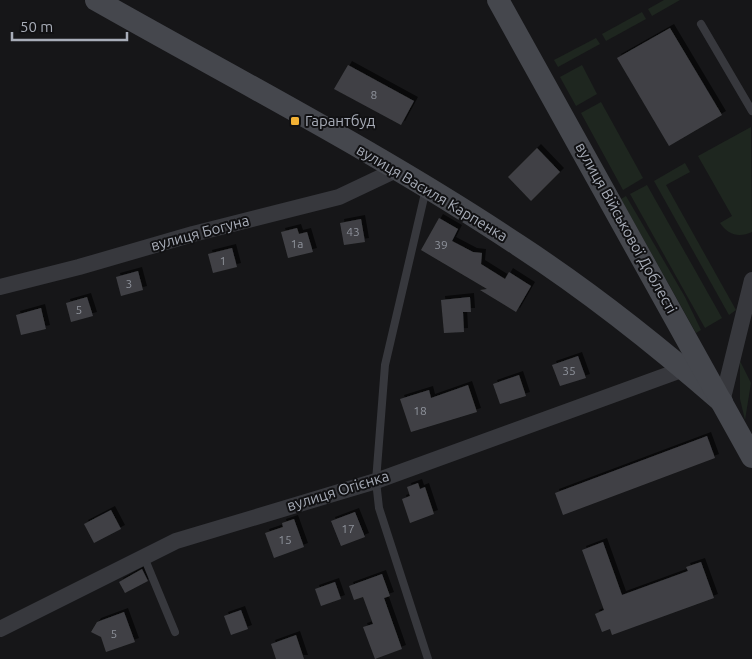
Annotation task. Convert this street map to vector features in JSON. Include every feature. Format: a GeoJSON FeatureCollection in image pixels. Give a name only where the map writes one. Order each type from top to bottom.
{"type":"FeatureCollection","features":[{"type":"Feature","properties":{"kind":"street","name":"вулиця Василя Карпенка"},"geometry":{"type":"LineString","coordinates":[[96,0],[396,170],[518,244],[569,280],[684,369],[722,402]]}},
{"type":"Feature","properties":{"kind":"street","name":"вулиця Військової Доблесті"},"geometry":{"type":"LineString","coordinates":[[498,0],[752,457]]}},
{"type":"Feature","properties":{"kind":"street","name":"вулиця Богуна"},"geometry":{"type":"LineString","coordinates":[[0,287],[193,234],[340,197],[396,170]]}},
{"type":"Feature","properties":{"kind":"street"},"geometry":{"type":"LineString","coordinates":[[722,402],[752,280]]}},
{"type":"Feature","properties":{"kind":"street","name":"вулиця Огієнка"},"geometry":{"type":"LineString","coordinates":[[0,630],[176,541],[376,481],[684,369]]}},
{"type":"Feature","properties":{"kind":"lane"},"geometry":{"type":"LineString","coordinates":[[700,24],[752,111]]}},
{"type":"Feature","properties":{"kind":"lane"},"geometry":{"type":"LineString","coordinates":[[426,188],[385,365],[376,481],[379,508],[428,659]]}},
{"type":"Feature","properties":{"kind":"lane"},"geometry":{"type":"LineString","coordinates":[[144,557],[176,632]]}},
{"type":"Feature","properties":{"kind":"shaded area"},"geometry":{"type":"Polygon","coordinates":[[[664,0],[680,0],[652,16],[648,9],[664,0]]]}},
{"type":"Feature","properties":{"kind":"shaded area"},"geometry":{"type":"Polygon","coordinates":[[[642,12],[646,19],[606,41],[602,34],[642,12]]]}},
{"type":"Feature","properties":{"kind":"shaded area"},"geometry":{"type":"Polygon","coordinates":[[[596,38],[600,44],[558,67],[554,60],[596,38]]]}},
{"type":"Feature","properties":{"kind":"shaded area"},"geometry":{"type":"Polygon","coordinates":[[[582,65],[597,94],[576,106],[560,77],[582,65]]]}},
{"type":"Feature","properties":{"kind":"shaded area"},"geometry":{"type":"Polygon","coordinates":[[[601,102],[643,178],[623,190],[581,113],[601,102]]]}},
{"type":"Feature","properties":{"kind":"shaded area"},"geometry":{"type":"Polygon","coordinates":[[[751,127],[752,232],[738,235],[730,233],[720,223],[732,216],[698,156],[751,127]]]}},
{"type":"Feature","properties":{"kind":"shaded area"},"geometry":{"type":"Polygon","coordinates":[[[685,163],[690,172],[666,185],[736,310],[729,315],[654,181],[685,163]]]}},
{"type":"Feature","properties":{"kind":"shaded area"},"geometry":{"type":"Polygon","coordinates":[[[647,185],[722,318],[705,328],[630,194],[647,185]]]}},
{"type":"Feature","properties":{"kind":"shaded area"},"geometry":{"type":"Polygon","coordinates":[[[626,196],[685,297],[701,330],[696,333],[621,199],[626,196]]]}},
{"type":"Feature","properties":{"kind":"shaded area"},"geometry":{"type":"Polygon","coordinates":[[[740,361],[751,383],[745,420],[740,399],[740,361]]]}},
{"type":"Feature","properties":{"kind":"building"},"geometry":{"type":"Polygon","coordinates":[[[670,28],[722,115],[669,146],[617,58],[670,28]]]}},
{"type":"Feature","properties":{"kind":"building"},"geometry":{"type":"Polygon","coordinates":[[[348,65],[414,101],[401,125],[334,89],[348,65]]]}},
{"type":"Feature","properties":{"kind":"building"},"geometry":{"type":"Polygon","coordinates":[[[537,148],[560,172],[531,201],[508,177],[537,148]]]}},
{"type":"Feature","properties":{"kind":"building"},"geometry":{"type":"Polygon","coordinates":[[[439,218],[458,229],[452,241],[473,252],[482,253],[481,264],[505,279],[509,272],[531,286],[516,312],[480,290],[487,289],[421,250],[439,218]]]}},
{"type":"Feature","properties":{"kind":"building"},"geometry":{"type":"Polygon","coordinates":[[[361,219],[365,242],[344,245],[340,223],[361,219]]]}},
{"type":"Feature","properties":{"kind":"building"},"geometry":{"type":"Polygon","coordinates":[[[297,228],[299,234],[307,232],[313,252],[288,258],[281,232],[297,228]]]}},
{"type":"Feature","properties":{"kind":"building"},"geometry":{"type":"Polygon","coordinates":[[[232,248],[237,267],[213,273],[208,254],[232,248]]]}},
{"type":"Feature","properties":{"kind":"building"},"geometry":{"type":"Polygon","coordinates":[[[138,271],[143,290],[121,296],[116,277],[138,271]]]}},
{"type":"Feature","properties":{"kind":"building"},"geometry":{"type":"Polygon","coordinates":[[[87,297],[93,316],[71,322],[66,303],[87,297]]]}},
{"type":"Feature","properties":{"kind":"building"},"geometry":{"type":"Polygon","coordinates":[[[470,297],[471,312],[463,312],[464,332],[444,333],[441,300],[470,297]]]}},
{"type":"Feature","properties":{"kind":"building"},"geometry":{"type":"Polygon","coordinates":[[[41,308],[46,329],[21,335],[16,315],[41,308]]]}},
{"type":"Feature","properties":{"kind":"building"},"geometry":{"type":"Polygon","coordinates":[[[578,356],[586,378],[560,386],[552,365],[578,356]]]}},
{"type":"Feature","properties":{"kind":"building"},"geometry":{"type":"Polygon","coordinates":[[[519,375],[526,396],[500,404],[493,384],[519,375]]]}},
{"type":"Feature","properties":{"kind":"building"},"geometry":{"type":"Polygon","coordinates":[[[468,385],[477,412],[411,432],[400,399],[429,390],[431,398],[468,385]]]}},
{"type":"Feature","properties":{"kind":"building"},"geometry":{"type":"Polygon","coordinates":[[[707,436],[715,458],[563,515],[555,493],[707,436]]]}},
{"type":"Feature","properties":{"kind":"building"},"geometry":{"type":"Polygon","coordinates":[[[418,483],[420,489],[425,487],[434,514],[410,523],[402,499],[410,496],[407,487],[418,483]]]}},
{"type":"Feature","properties":{"kind":"building"},"geometry":{"type":"Polygon","coordinates":[[[111,510],[121,529],[94,543],[84,524],[111,510]]]}},
{"type":"Feature","properties":{"kind":"building"},"geometry":{"type":"Polygon","coordinates":[[[355,512],[365,537],[341,546],[331,521],[355,512]]]}},
{"type":"Feature","properties":{"kind":"building"},"geometry":{"type":"Polygon","coordinates":[[[294,519],[304,547],[274,558],[265,533],[283,527],[282,523],[294,519]]]}},
{"type":"Feature","properties":{"kind":"building"},"geometry":{"type":"Polygon","coordinates":[[[603,542],[622,595],[688,571],[686,567],[701,562],[714,598],[612,635],[610,629],[602,632],[595,614],[604,610],[582,550],[603,542]]]}},
{"type":"Feature","properties":{"kind":"building"},"geometry":{"type":"Polygon","coordinates":[[[142,569],[148,581],[125,593],[119,582],[142,569]]]}},
{"type":"Feature","properties":{"kind":"building"},"geometry":{"type":"Polygon","coordinates":[[[382,574],[390,596],[384,598],[402,649],[375,659],[363,627],[373,624],[363,597],[354,600],[349,586],[382,574]]]}},
{"type":"Feature","properties":{"kind":"building"},"geometry":{"type":"Polygon","coordinates":[[[335,582],[341,599],[321,606],[315,589],[335,582]]]}},
{"type":"Feature","properties":{"kind":"building"},"geometry":{"type":"Polygon","coordinates":[[[241,610],[248,629],[231,635],[224,616],[241,610]]]}},
{"type":"Feature","properties":{"kind":"building"},"geometry":{"type":"Polygon","coordinates":[[[124,612],[135,642],[106,652],[101,637],[91,632],[97,622],[124,612]]]}},
{"type":"Feature","properties":{"kind":"building"},"geometry":{"type":"Polygon","coordinates":[[[296,635],[304,659],[276,659],[271,644],[296,635]]]}},
{"type":"Feature","properties":{"kind":"place","name":"Гарантбуд"},"geometry":{"type":"Point","coordinates":[295,121]}}]}
